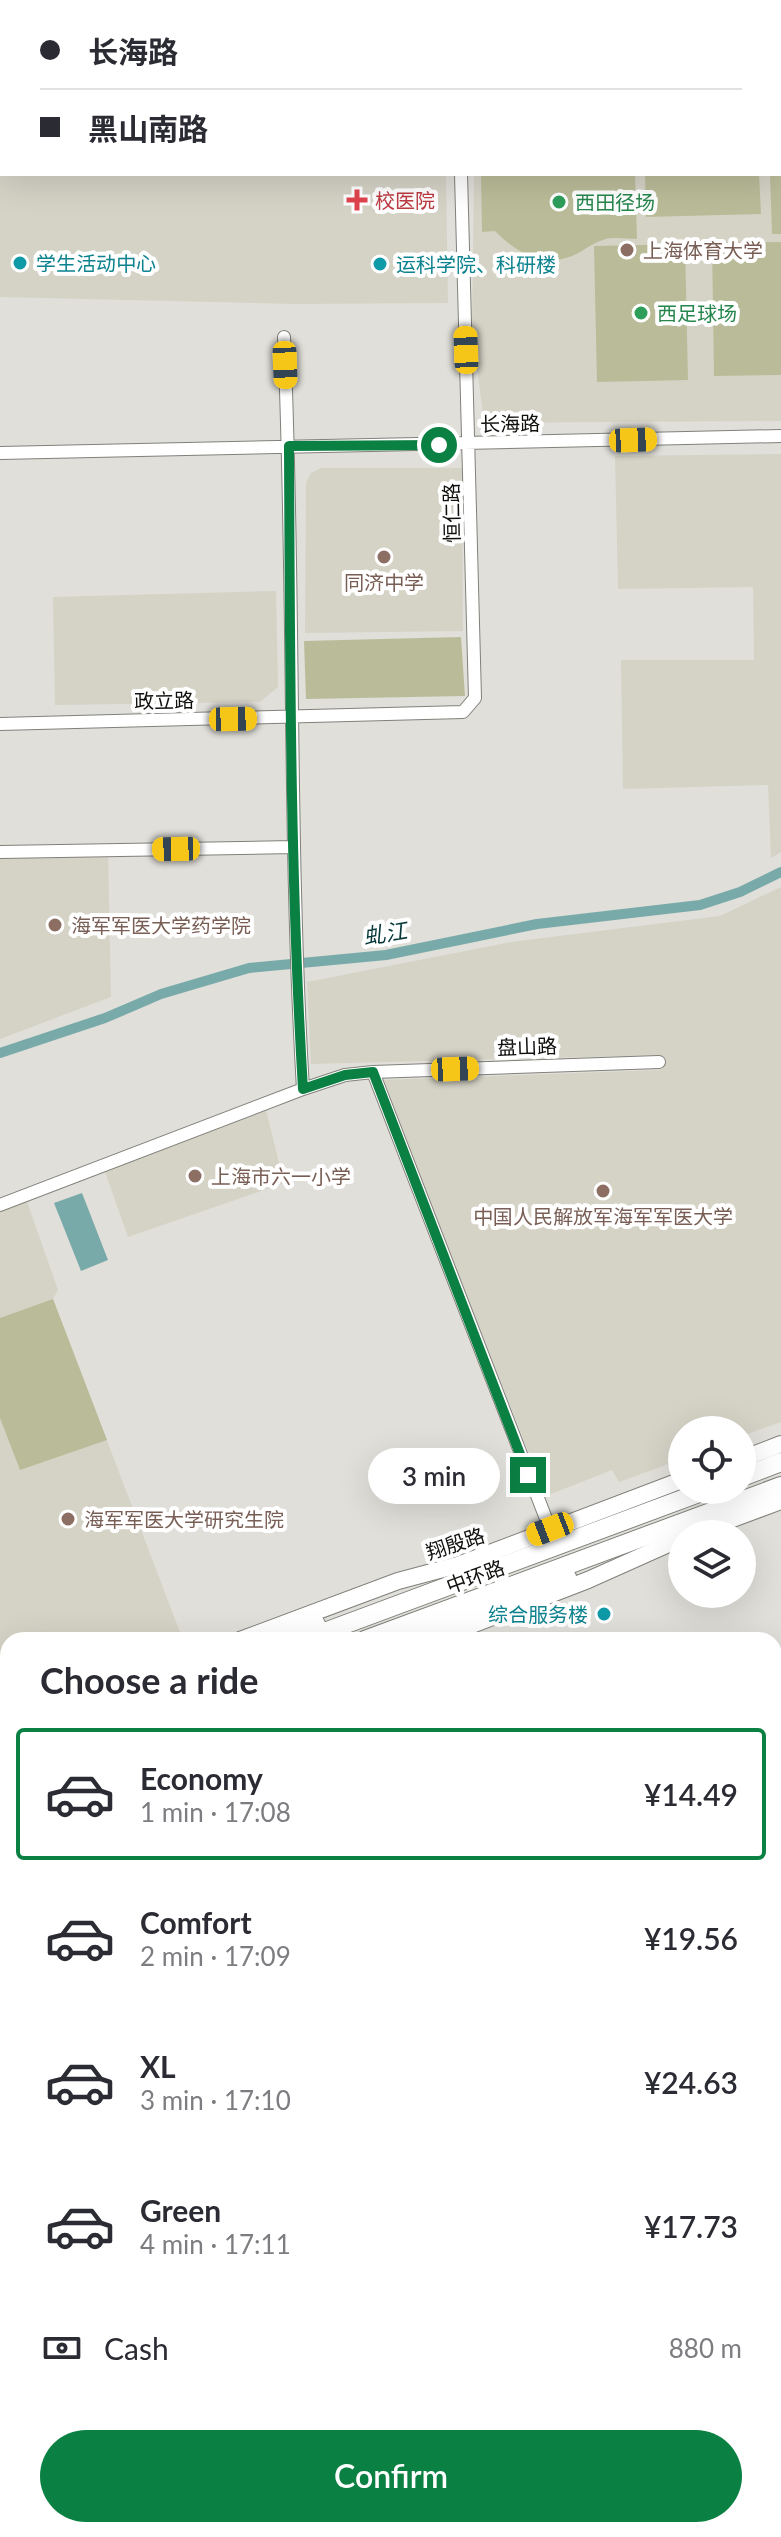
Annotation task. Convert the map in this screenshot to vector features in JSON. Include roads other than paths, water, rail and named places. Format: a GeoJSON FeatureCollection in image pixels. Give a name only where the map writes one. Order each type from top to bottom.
{"type":"FeatureCollection","features":[{"type":"Feature","properties":{"kind":"highway"},"geometry":{"type":"LineString","coordinates":[[756,1472],[781,1462]]}},
{"type":"Feature","properties":{"kind":"highway","name":"中环路"},"geometry":{"type":"LineString","coordinates":[[705,1520],[781,1486]]}},
{"type":"Feature","properties":{"kind":"highway","name":"中环路"},"geometry":{"type":"LineString","coordinates":[[325,1632],[669,1504]]}},
{"type":"Feature","properties":{"kind":"highway","name":"中环路"},"geometry":{"type":"LineString","coordinates":[[388,1632],[668,1536]]}},
{"type":"Feature","properties":{"kind":"highway"},"geometry":{"type":"LineString","coordinates":[[431,1632],[668,1537]]}},
{"type":"Feature","properties":{"kind":"highway"},"geometry":{"type":"LineString","coordinates":[[293,1632],[465,1580]]}},
{"type":"Feature","properties":{"kind":"main road"},"geometry":{"type":"LineString","coordinates":[[756,1454],[781,1444]]}},
{"type":"Feature","properties":{"kind":"main road","name":"翔殷路"},"geometry":{"type":"LineString","coordinates":[[261,1632],[398,1581],[458,1565],[668,1485]]}},
{"type":"Feature","properties":{"kind":"main road"},"geometry":{"type":"LineString","coordinates":[[730,1520],[781,1501]]}},
{"type":"Feature","properties":{"kind":"main road"},"geometry":{"type":"LineString","coordinates":[[454,1632],[588,1580],[668,1537]]}},
{"type":"Feature","properties":{"kind":"street","name":"恒仁路"},"geometry":{"type":"LineString","coordinates":[[461,176],[475,698],[471,706]]}},
{"type":"Feature","properties":{"kind":"street"},"geometry":{"type":"LineString","coordinates":[[284,337],[289,446],[293,847],[303,1089]]}},
{"type":"Feature","properties":{"kind":"street","name":"长海路"},"geometry":{"type":"LineString","coordinates":[[0,453],[781,436]]}},
{"type":"Feature","properties":{"kind":"street","name":"政立路"},"geometry":{"type":"LineString","coordinates":[[0,724],[463,712],[471,706]]}},
{"type":"Feature","properties":{"kind":"street"},"geometry":{"type":"LineString","coordinates":[[0,852],[293,847]]}},
{"type":"Feature","properties":{"kind":"street","name":"盘山路"},"geometry":{"type":"LineString","coordinates":[[0,1205],[345,1075],[659,1062]]}},
{"type":"Feature","properties":{"kind":"street"},"geometry":{"type":"LineString","coordinates":[[373,1072],[550,1529]]}},
{"type":"Feature","properties":{"kind":"water"},"geometry":{"type":"Polygon","coordinates":[[[82,1193],[108,1260],[81,1271],[54,1203],[82,1193]]]}},
{"type":"Feature","properties":{"kind":"waterway","name":"虬江"},"geometry":{"type":"LineString","coordinates":[[0,1053],[105,1018],[161,994],[249,968],[386,955],[537,924],[700,905],[740,892],[781,872]]}},
{"type":"Feature","properties":{"kind":"place","name":"校医院"},"geometry":{"type":"Point","coordinates":[357,200]}},
{"type":"Feature","properties":{"kind":"place","name":"西田径场"},"geometry":{"type":"Point","coordinates":[559,202]}},
{"type":"Feature","properties":{"kind":"place","name":"上海体育大学"},"geometry":{"type":"Point","coordinates":[627,250]}},
{"type":"Feature","properties":{"kind":"place","name":"学生活动中心"},"geometry":{"type":"Point","coordinates":[20,263]}},
{"type":"Feature","properties":{"kind":"place","name":"运科学院、科研楼"},"geometry":{"type":"Point","coordinates":[380,264]}},
{"type":"Feature","properties":{"kind":"place","name":"西足球场"},"geometry":{"type":"Point","coordinates":[641,313]}},
{"type":"Feature","properties":{"kind":"place","name":"同济中学"},"geometry":{"type":"Point","coordinates":[384,557]}},
{"type":"Feature","properties":{"kind":"place","name":"海军军医大学药学院"},"geometry":{"type":"Point","coordinates":[55,925]}},
{"type":"Feature","properties":{"kind":"place","name":"上海市六一小学"},"geometry":{"type":"Point","coordinates":[195,1176]}},
{"type":"Feature","properties":{"kind":"place","name":"中国人民解放军海军军医大学"},"geometry":{"type":"Point","coordinates":[603,1191]}},
{"type":"Feature","properties":{"kind":"place","name":"海军军医大学研究生院"},"geometry":{"type":"Point","coordinates":[68,1519]}},
{"type":"Feature","properties":{"kind":"place","name":"综合服务楼"},"geometry":{"type":"Point","coordinates":[604,1614]}}]}
